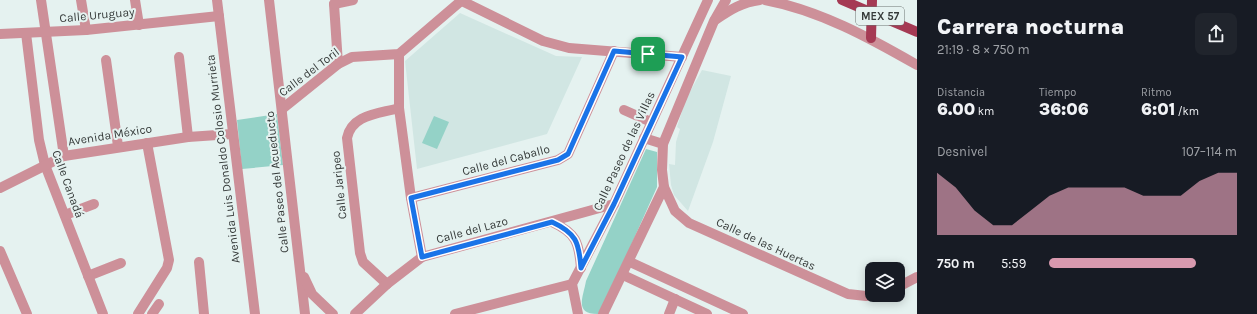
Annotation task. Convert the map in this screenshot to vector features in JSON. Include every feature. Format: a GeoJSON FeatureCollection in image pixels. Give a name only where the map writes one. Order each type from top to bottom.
{"type":"FeatureCollection","features":[{"type":"Feature","properties":{"kind":"main road","name":"MEX 57"},"geometry":{"type":"LineString","coordinates":[[842,0],[917,32]]}},
{"type":"Feature","properties":{"kind":"main road"},"geometry":{"type":"LineString","coordinates":[[871,38],[872,0]]}},
{"type":"Feature","properties":{"kind":"street"},"geometry":{"type":"LineString","coordinates":[[41,0],[64,156]]}},
{"type":"Feature","properties":{"kind":"street"},"geometry":{"type":"LineString","coordinates":[[81,0],[86,30]]}},
{"type":"Feature","properties":{"kind":"street"},"geometry":{"type":"LineString","coordinates":[[135,0],[139,24]]}},
{"type":"Feature","properties":{"kind":"street","name":"Avenida Luis Donaldo Colosio Murrieta"},"geometry":{"type":"LineString","coordinates":[[217,0],[254,314]]}},
{"type":"Feature","properties":{"kind":"street","name":"Calle Paseo del Acueducto"},"geometry":{"type":"LineString","coordinates":[[269,0],[305,314]]}},
{"type":"Feature","properties":{"kind":"street"},"geometry":{"type":"LineString","coordinates":[[338,64],[336,2],[353,0]]}},
{"type":"Feature","properties":{"kind":"street","name":"Calle Paseo de las Villas"},"geometry":{"type":"LineString","coordinates":[[572,284],[614,204],[708,0]]}},
{"type":"Feature","properties":{"kind":"street"},"geometry":{"type":"LineString","coordinates":[[603,314],[630,262],[664,187],[662,170],[663,144],[714,21],[726,0]]}},
{"type":"Feature","properties":{"kind":"street"},"geometry":{"type":"LineString","coordinates":[[714,21],[735,6],[750,1],[760,0]]}},
{"type":"Feature","properties":{"kind":"street"},"geometry":{"type":"LineString","coordinates":[[765,0],[791,5],[871,38],[917,65]]}},
{"type":"Feature","properties":{"kind":"street"},"geometry":{"type":"LineString","coordinates":[[422,257],[411,198],[400,108],[399,54],[460,1],[543,41],[569,48],[682,57]]}},
{"type":"Feature","properties":{"kind":"street"},"geometry":{"type":"LineString","coordinates":[[701,15],[714,21]]}},
{"type":"Feature","properties":{"kind":"street","name":"Calle Uruguay"},"geometry":{"type":"LineString","coordinates":[[0,34],[86,30],[219,16]]}},
{"type":"Feature","properties":{"kind":"street","name":"Calle Canadá"},"geometry":{"type":"LineString","coordinates":[[26,33],[39,140],[45,165],[66,215],[103,314]]}},
{"type":"Feature","properties":{"kind":"street","name":"Calle del Caballo"},"geometry":{"type":"LineString","coordinates":[[411,198],[558,160],[568,154],[614,51]]}},
{"type":"Feature","properties":{"kind":"street","name":"Calle del Toril"},"geometry":{"type":"LineString","coordinates":[[282,109],[338,64],[352,56],[399,54]]}},
{"type":"Feature","properties":{"kind":"street"},"geometry":{"type":"LineString","coordinates":[[180,57],[188,137]]}},
{"type":"Feature","properties":{"kind":"street"},"geometry":{"type":"LineString","coordinates":[[106,60],[118,146]]}},
{"type":"Feature","properties":{"kind":"street","name":"Calle Jaripeo"},"geometry":{"type":"LineString","coordinates":[[387,284],[363,262],[360,253],[347,138],[349,129],[358,119],[400,108]]}},
{"type":"Feature","properties":{"kind":"street"},"geometry":{"type":"LineString","coordinates":[[624,110],[651,122]]}},
{"type":"Feature","properties":{"kind":"street","name":"Avenida México"},"geometry":{"type":"LineString","coordinates":[[0,188],[64,156],[118,146],[188,137],[232,134]]}},
{"type":"Feature","properties":{"kind":"street"},"geometry":{"type":"LineString","coordinates":[[644,138],[663,144]]}},
{"type":"Feature","properties":{"kind":"street"},"geometry":{"type":"LineString","coordinates":[[138,314],[167,268],[169,260],[147,143]]}},
{"type":"Feature","properties":{"kind":"street","name":"Calle de las Huertas"},"geometry":{"type":"LineString","coordinates":[[664,187],[675,211],[689,223],[848,294],[865,296]]}},
{"type":"Feature","properties":{"kind":"street"},"geometry":{"type":"LineString","coordinates":[[66,215],[94,204]]}},
{"type":"Feature","properties":{"kind":"street","name":"Calle del Lazo"},"geometry":{"type":"LineString","coordinates":[[355,314],[387,284],[422,257],[614,204]]}},
{"type":"Feature","properties":{"kind":"street"},"geometry":{"type":"LineString","coordinates":[[552,222],[567,229],[575,237],[580,252],[581,268]]}},
{"type":"Feature","properties":{"kind":"street"},"geometry":{"type":"LineString","coordinates":[[0,250],[27,314]]}},
{"type":"Feature","properties":{"kind":"street"},"geometry":{"type":"LineString","coordinates":[[199,262],[204,314]]}},
{"type":"Feature","properties":{"kind":"street"},"geometry":{"type":"LineString","coordinates":[[630,262],[743,314]]}},
{"type":"Feature","properties":{"kind":"street"},"geometry":{"type":"LineString","coordinates":[[88,276],[121,263]]}},
{"type":"Feature","properties":{"kind":"street"},"geometry":{"type":"LineString","coordinates":[[300,270],[312,294],[333,314]]}},
{"type":"Feature","properties":{"kind":"street"},"geometry":{"type":"LineString","coordinates":[[622,275],[707,314]]}},
{"type":"Feature","properties":{"kind":"street"},"geometry":{"type":"LineString","coordinates":[[905,283],[917,277]]}},
{"type":"Feature","properties":{"kind":"street"},"geometry":{"type":"LineString","coordinates":[[455,314],[572,284],[579,313]]}},
{"type":"Feature","properties":{"kind":"street"},"geometry":{"type":"LineString","coordinates":[[669,314],[675,299]]}},
{"type":"Feature","properties":{"kind":"street"},"geometry":{"type":"LineString","coordinates":[[152,314],[158,304]]}},
{"type":"Feature","properties":{"kind":"shaded area"},"geometry":{"type":"Polygon","coordinates":[[[460,13],[556,56],[582,57],[547,134],[417,169],[405,61],[460,13]]]}},
{"type":"Feature","properties":{"kind":"shaded area"},"geometry":{"type":"Polygon","coordinates":[[[702,70],[731,76],[713,142],[688,211],[674,195],[671,185],[669,164],[675,165],[676,142],[680,129],[677,127],[686,99],[702,70]]]}},
{"type":"Feature","properties":{"kind":"green space"},"geometry":{"type":"Polygon","coordinates":[[[277,114],[283,165],[242,169],[237,120],[277,114]]]}},
{"type":"Feature","properties":{"kind":"green space"},"geometry":{"type":"Polygon","coordinates":[[[434,116],[449,122],[437,149],[422,143],[434,116]]]}},
{"type":"Feature","properties":{"kind":"green space"},"geometry":{"type":"Polygon","coordinates":[[[646,149],[657,152],[657,187],[598,314],[590,313],[583,308],[582,304],[586,281],[646,149]]]}},
{"type":"Feature","properties":{"kind":"route"},"geometry":{"type":"LineString","coordinates":[[614,51],[648,54],[682,57],[614,204],[581,268],[580,252],[575,237],[567,229],[552,222],[422,257],[411,198],[558,160],[568,154],[614,51]]}}]}
